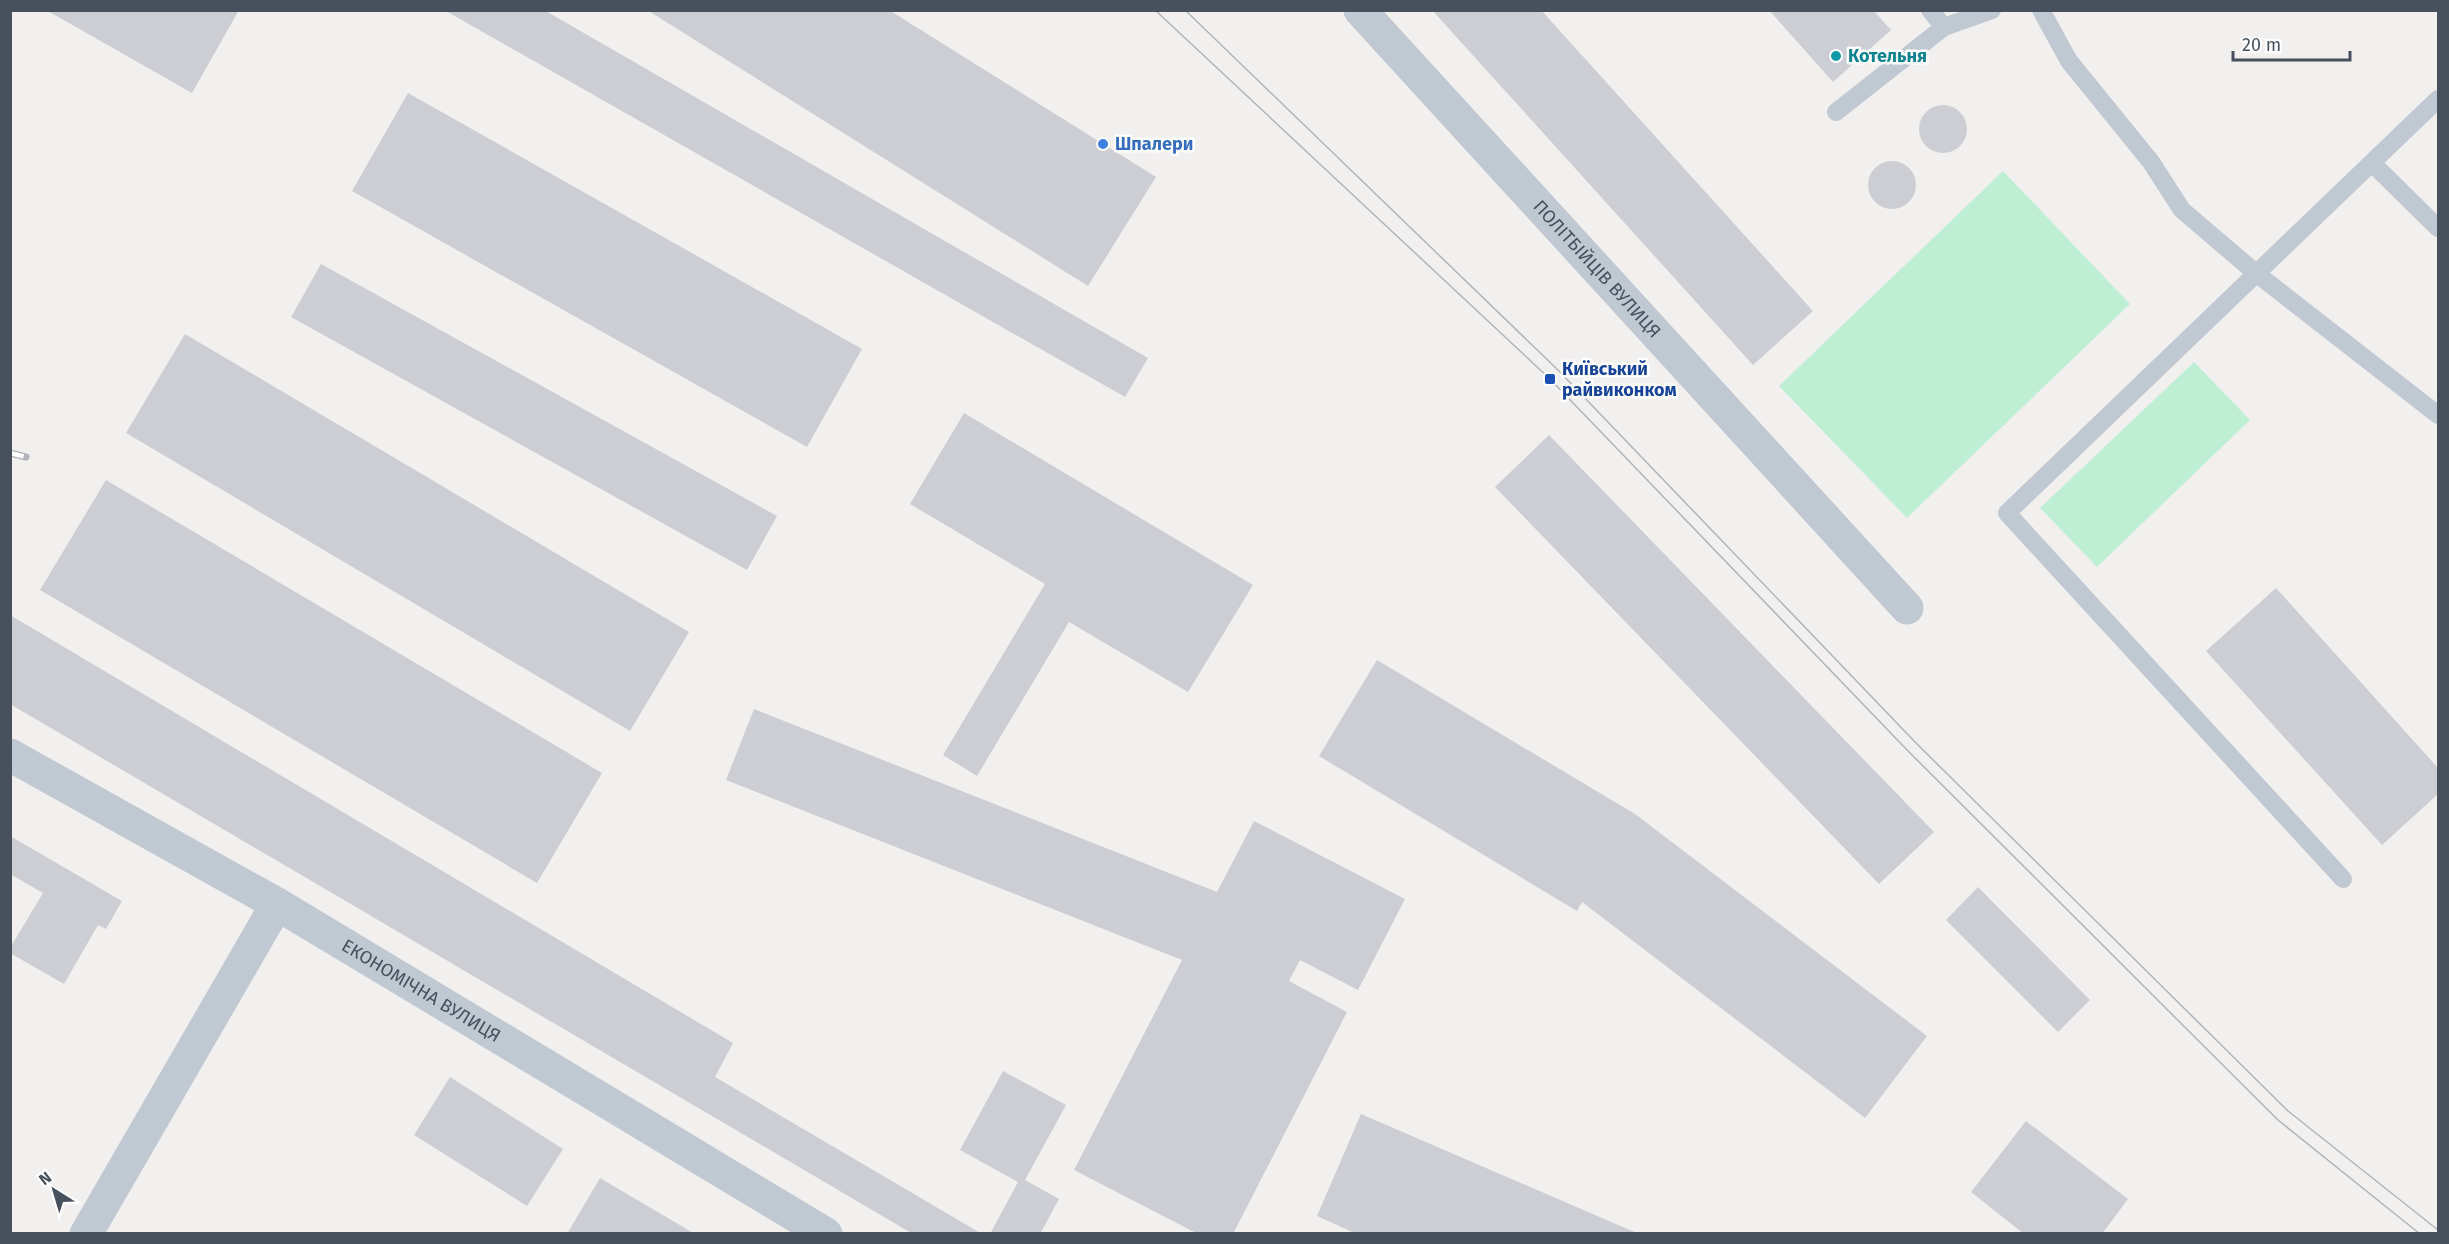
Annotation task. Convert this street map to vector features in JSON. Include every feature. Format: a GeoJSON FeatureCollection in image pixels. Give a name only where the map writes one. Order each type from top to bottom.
{"type":"FeatureCollection","features":[{"type":"Feature","properties":{"kind":"street","name":"ПОЛІТБІЙЦІВ ВУЛИЦЯ"},"geometry":{"type":"LineString","coordinates":[[1360,10],[1907,608]]}},
{"type":"Feature","properties":{"kind":"street","name":"ЕКОНОМІЧНА ВУЛИЦЯ"},"geometry":{"type":"LineString","coordinates":[[10,755],[277,904],[826,1233]]}},
{"type":"Feature","properties":{"kind":"street"},"geometry":{"type":"LineString","coordinates":[[86,1233],[277,904]]}},
{"type":"Feature","properties":{"kind":"lane"},"geometry":{"type":"LineString","coordinates":[[1930,10],[1944,27]]}},
{"type":"Feature","properties":{"kind":"lane"},"geometry":{"type":"LineString","coordinates":[[1836,112],[1944,27],[1992,10]]}},
{"type":"Feature","properties":{"kind":"lane"},"geometry":{"type":"LineString","coordinates":[[2041,10],[2069,62],[2151,162],[2182,210],[2258,274],[2439,415]]}},
{"type":"Feature","properties":{"kind":"lane"},"geometry":{"type":"LineString","coordinates":[[2343,879],[2007,513],[2439,99]]}},
{"type":"Feature","properties":{"kind":"lane"},"geometry":{"type":"LineString","coordinates":[[2372,163],[2439,228]]}},
{"type":"Feature","properties":{"kind":"green space"},"geometry":{"type":"Polygon","coordinates":[[[2003,171],[2130,304],[1907,518],[1779,386],[2003,171]]]}},
{"type":"Feature","properties":{"kind":"green space"},"geometry":{"type":"Polygon","coordinates":[[[2194,362],[2250,420],[2097,567],[2040,508],[2194,362]]]}},
{"type":"Feature","properties":{"kind":"building"},"geometry":{"type":"Polygon","coordinates":[[[46,10],[239,10],[192,93],[46,10]]]}},
{"type":"Feature","properties":{"kind":"building"},"geometry":{"type":"Polygon","coordinates":[[[444,10],[544,10],[1148,358],[1125,397],[444,10]]]}},
{"type":"Feature","properties":{"kind":"building"},"geometry":{"type":"Polygon","coordinates":[[[647,10],[889,10],[1156,177],[1088,286],[647,10]]]}},
{"type":"Feature","properties":{"kind":"building"},"geometry":{"type":"Polygon","coordinates":[[[1432,10],[1541,10],[1813,311],[1753,365],[1432,10]]]}},
{"type":"Feature","properties":{"kind":"building","name":"Котельня"},"geometry":{"type":"Polygon","coordinates":[[[1769,10],[1873,10],[1891,30],[1833,82],[1769,10]]]}},
{"type":"Feature","properties":{"kind":"building"},"geometry":{"type":"Polygon","coordinates":[[[408,93],[862,349],[807,447],[352,191],[408,93]]]}},
{"type":"Feature","properties":{"kind":"building"},"geometry":{"type":"Polygon","coordinates":[[[1943,105],[1960,112],[1967,129],[1960,146],[1943,153],[1926,146],[1919,129],[1926,112],[1943,105]]]}},
{"type":"Feature","properties":{"kind":"building"},"geometry":{"type":"Polygon","coordinates":[[[1892,161],[1909,168],[1916,185],[1909,202],[1892,209],[1875,202],[1868,185],[1875,168],[1892,161]]]}},
{"type":"Feature","properties":{"kind":"building"},"geometry":{"type":"Polygon","coordinates":[[[321,264],[777,516],[747,570],[291,317],[321,264]]]}},
{"type":"Feature","properties":{"kind":"building"},"geometry":{"type":"Polygon","coordinates":[[[185,334],[689,632],[630,731],[126,433],[185,334]]]}},
{"type":"Feature","properties":{"kind":"building"},"geometry":{"type":"Polygon","coordinates":[[[964,413],[1253,585],[1188,692],[1069,622],[977,776],[943,755],[1045,584],[910,504],[964,413]]]}},
{"type":"Feature","properties":{"kind":"building"},"geometry":{"type":"Polygon","coordinates":[[[1549,435],[1934,832],[1879,884],[1495,487],[1549,435]]]}},
{"type":"Feature","properties":{"kind":"building"},"geometry":{"type":"Polygon","coordinates":[[[106,480],[602,773],[537,883],[40,590],[106,480]]]}},
{"type":"Feature","properties":{"kind":"building"},"geometry":{"type":"Polygon","coordinates":[[[2276,588],[2438,768],[2438,794],[2382,845],[2206,651],[2276,588]]]}},
{"type":"Feature","properties":{"kind":"building"},"geometry":{"type":"Polygon","coordinates":[[[10,615],[733,1043],[715,1077],[982,1234],[913,1234],[10,704],[10,615]]]}},
{"type":"Feature","properties":{"kind":"building"},"geometry":{"type":"Polygon","coordinates":[[[1377,660],[1635,814],[1927,1036],[1865,1118],[1582,902],[1577,911],[1319,756],[1377,660]]]}},
{"type":"Feature","properties":{"kind":"building"},"geometry":{"type":"Polygon","coordinates":[[[754,709],[1217,892],[1254,821],[1405,899],[1358,990],[1300,960],[1289,981],[1347,1012],[1233,1234],[1198,1234],[1074,1170],[1182,960],[726,780],[754,709]]]}},
{"type":"Feature","properties":{"kind":"building"},"geometry":{"type":"Polygon","coordinates":[[[10,836],[122,901],[106,929],[98,925],[64,984],[10,953],[10,948],[43,893],[10,874],[10,836]]]}},
{"type":"Feature","properties":{"kind":"building"},"geometry":{"type":"Polygon","coordinates":[[[1978,887],[2090,1000],[2058,1032],[1946,920],[1978,887]]]}},
{"type":"Feature","properties":{"kind":"building"},"geometry":{"type":"Polygon","coordinates":[[[1003,1071],[1066,1105],[1025,1180],[1059,1199],[1040,1234],[990,1234],[1018,1182],[960,1150],[1003,1071]]]}},
{"type":"Feature","properties":{"kind":"building"},"geometry":{"type":"Polygon","coordinates":[[[450,1077],[563,1149],[527,1206],[414,1135],[450,1077]]]}},
{"type":"Feature","properties":{"kind":"building"},"geometry":{"type":"Polygon","coordinates":[[[1361,1114],[1639,1234],[1357,1234],[1317,1216],[1361,1114]]]}},
{"type":"Feature","properties":{"kind":"building"},"geometry":{"type":"Polygon","coordinates":[[[2026,1121],[2128,1199],[2102,1234],[2024,1234],[1971,1192],[2026,1121]]]}},
{"type":"Feature","properties":{"kind":"building"},"geometry":{"type":"Polygon","coordinates":[[[600,1178],[695,1234],[567,1234],[600,1178]]]}},
{"type":"Feature","properties":{"kind":"tram line"},"geometry":{"type":"LineString","coordinates":[[1155,10],[1550,379],[1910,753],[2278,1120],[2420,1234]]}},
{"type":"Feature","properties":{"kind":"tram line"},"geometry":{"type":"LineString","coordinates":[[1185,10],[1558,370],[1917,744],[2288,1111],[2438,1230]]}},
{"type":"Feature","properties":{"kind":"railway"},"geometry":{"type":"LineString","coordinates":[[10,453],[26,457]]}},
{"type":"Feature","properties":{"kind":"place","name":"Котельня"},"geometry":{"type":"Point","coordinates":[1836,56]}},
{"type":"Feature","properties":{"kind":"place","name":"Шпалери"},"geometry":{"type":"Point","coordinates":[1103,144]}},
{"type":"Feature","properties":{"kind":"place","name":"Київський райвиконком"},"geometry":{"type":"Point","coordinates":[1550,379]}}]}
